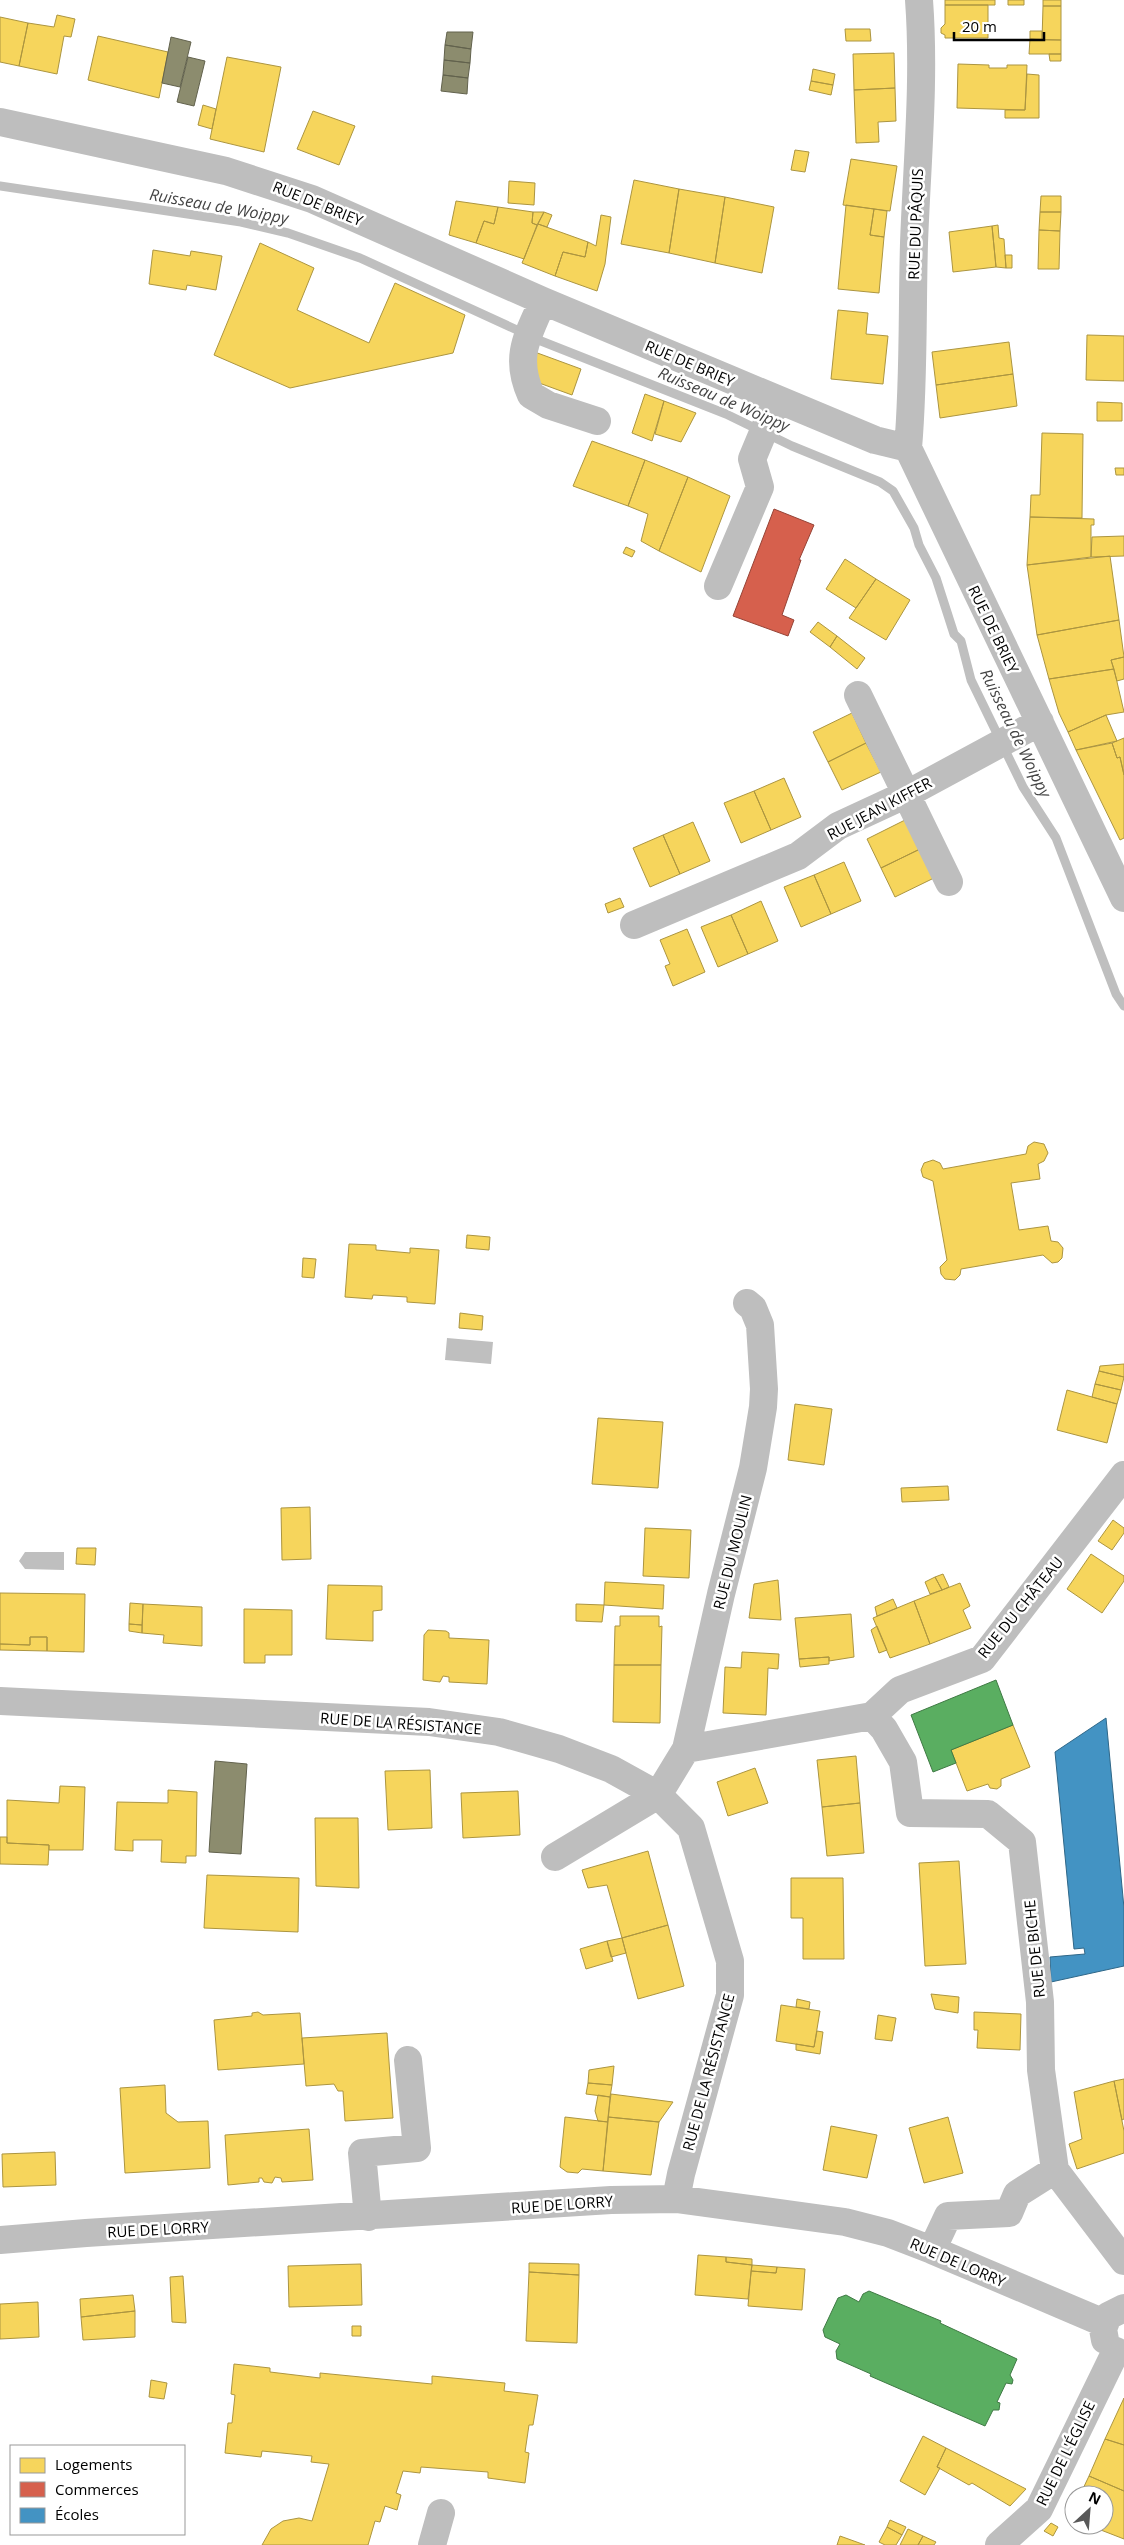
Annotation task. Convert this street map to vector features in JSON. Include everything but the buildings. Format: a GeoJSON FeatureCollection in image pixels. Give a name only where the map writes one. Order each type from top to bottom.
{"type":"FeatureCollection","features":[{"type":"Feature","properties":{"kind":"street","name":"RUE DU PÂQUIS"},"geometry":{"type":"LineString","coordinates":[[908,448],[911,411],[912,307],[921,60],[920,0]]}},
{"type":"Feature","properties":{"kind":"street","name":"RUE DE BRIEY"},"geometry":{"type":"LineString","coordinates":[[0,122],[226,171],[276,186],[312,199],[534,323],[768,420],[908,448],[1124,898]]}},
{"type":"Feature","properties":{"kind":"street"},"geometry":{"type":"LineString","coordinates":[[534,323],[521,365],[531,395],[548,405],[597,421]]}},
{"type":"Feature","properties":{"kind":"street"},"geometry":{"type":"LineString","coordinates":[[718,586],[760,487],[752,458],[768,420]]}},
{"type":"Feature","properties":{"kind":"street"},"geometry":{"type":"LineString","coordinates":[[858,696],[949,882]]}},
{"type":"Feature","properties":{"kind":"street","name":"RUE JEAN KIFFER"},"geometry":{"type":"LineString","coordinates":[[634,925],[798,856],[838,826],[907,794],[1040,722]]}},
{"type":"Feature","properties":{"kind":"street","name":"RUE DU MOULIN"},"geometry":{"type":"LineString","coordinates":[[658,1795],[686,1749],[721,1594],[753,1468],[764,1389],[760,1325],[753,1308],[747,1303]]}},
{"type":"Feature","properties":{"kind":"street","name":"RUE DU CHÂTEAU"},"geometry":{"type":"LineString","coordinates":[[872,1716],[900,1690],[982,1659],[1124,1475]]}},
{"type":"Feature","properties":{"kind":"street","name":"RUE DE LA RÉSISTANCE"},"geometry":{"type":"LineString","coordinates":[[0,1701],[429,1722],[500,1732],[559,1749],[611,1769],[658,1795],[691,1828],[730,1962],[730,1995],[680,2174],[676,2199]]}},
{"type":"Feature","properties":{"kind":"street"},"geometry":{"type":"LineString","coordinates":[[686,1749],[872,1716]]}},
{"type":"Feature","properties":{"kind":"street","name":"RUE DE BICHE"},"geometry":{"type":"LineString","coordinates":[[872,1716],[884,1729],[903,1762],[910,1813],[988,1814],[1022,1842],[1040,2002],[1041,2070],[1055,2170],[1124,2261]]}},
{"type":"Feature","properties":{"kind":"street"},"geometry":{"type":"LineString","coordinates":[[555,1857],[658,1795]]}},
{"type":"Feature","properties":{"kind":"street"},"geometry":{"type":"LineString","coordinates":[[368,2217],[362,2154],[417,2148],[408,2060]]}},
{"type":"Feature","properties":{"kind":"street"},"geometry":{"type":"LineString","coordinates":[[932,2250],[948,2216],[1009,2213],[1016,2194],[1055,2170]]}},
{"type":"Feature","properties":{"kind":"street","name":"RUE DE LORRY"},"geometry":{"type":"LineString","coordinates":[[0,2240],[611,2200],[676,2199],[845,2222],[888,2233],[1114,2315]]}},
{"type":"Feature","properties":{"kind":"street"},"geometry":{"type":"LineString","coordinates":[[1114,2315],[1103,2329],[1106,2342],[1120,2352]]}},
{"type":"Feature","properties":{"kind":"street","name":"RUE DE L'ÉGLISE"},"geometry":{"type":"LineString","coordinates":[[999,2545],[1039,2509],[1120,2352]]}},
{"type":"Feature","properties":{"kind":"street"},"geometry":{"type":"LineString","coordinates":[[432,2545],[442,2514]]}},
{"type":"Feature","properties":{"kind":"shaded area"},"geometry":{"type":"Polygon","coordinates":[[[447,1338],[493,1342],[491,1364],[445,1360],[447,1338]]]}},
{"type":"Feature","properties":{"kind":"shaded area"},"geometry":{"type":"Polygon","coordinates":[[[25,1552],[64,1552],[64,1570],[25,1569],[19,1561],[25,1552]]]}},
{"type":"Feature","properties":{"kind":"waterway","name":"Ruisseau de Woippy"},"geometry":{"type":"LineString","coordinates":[[0,186],[241,222],[288,233],[360,258],[541,341],[726,414],[792,446],[880,482],[893,491],[914,528],[919,545],[936,578],[954,634],[961,641],[971,680],[1023,787],[1056,838],[1116,994],[1124,1006]]}}]}
